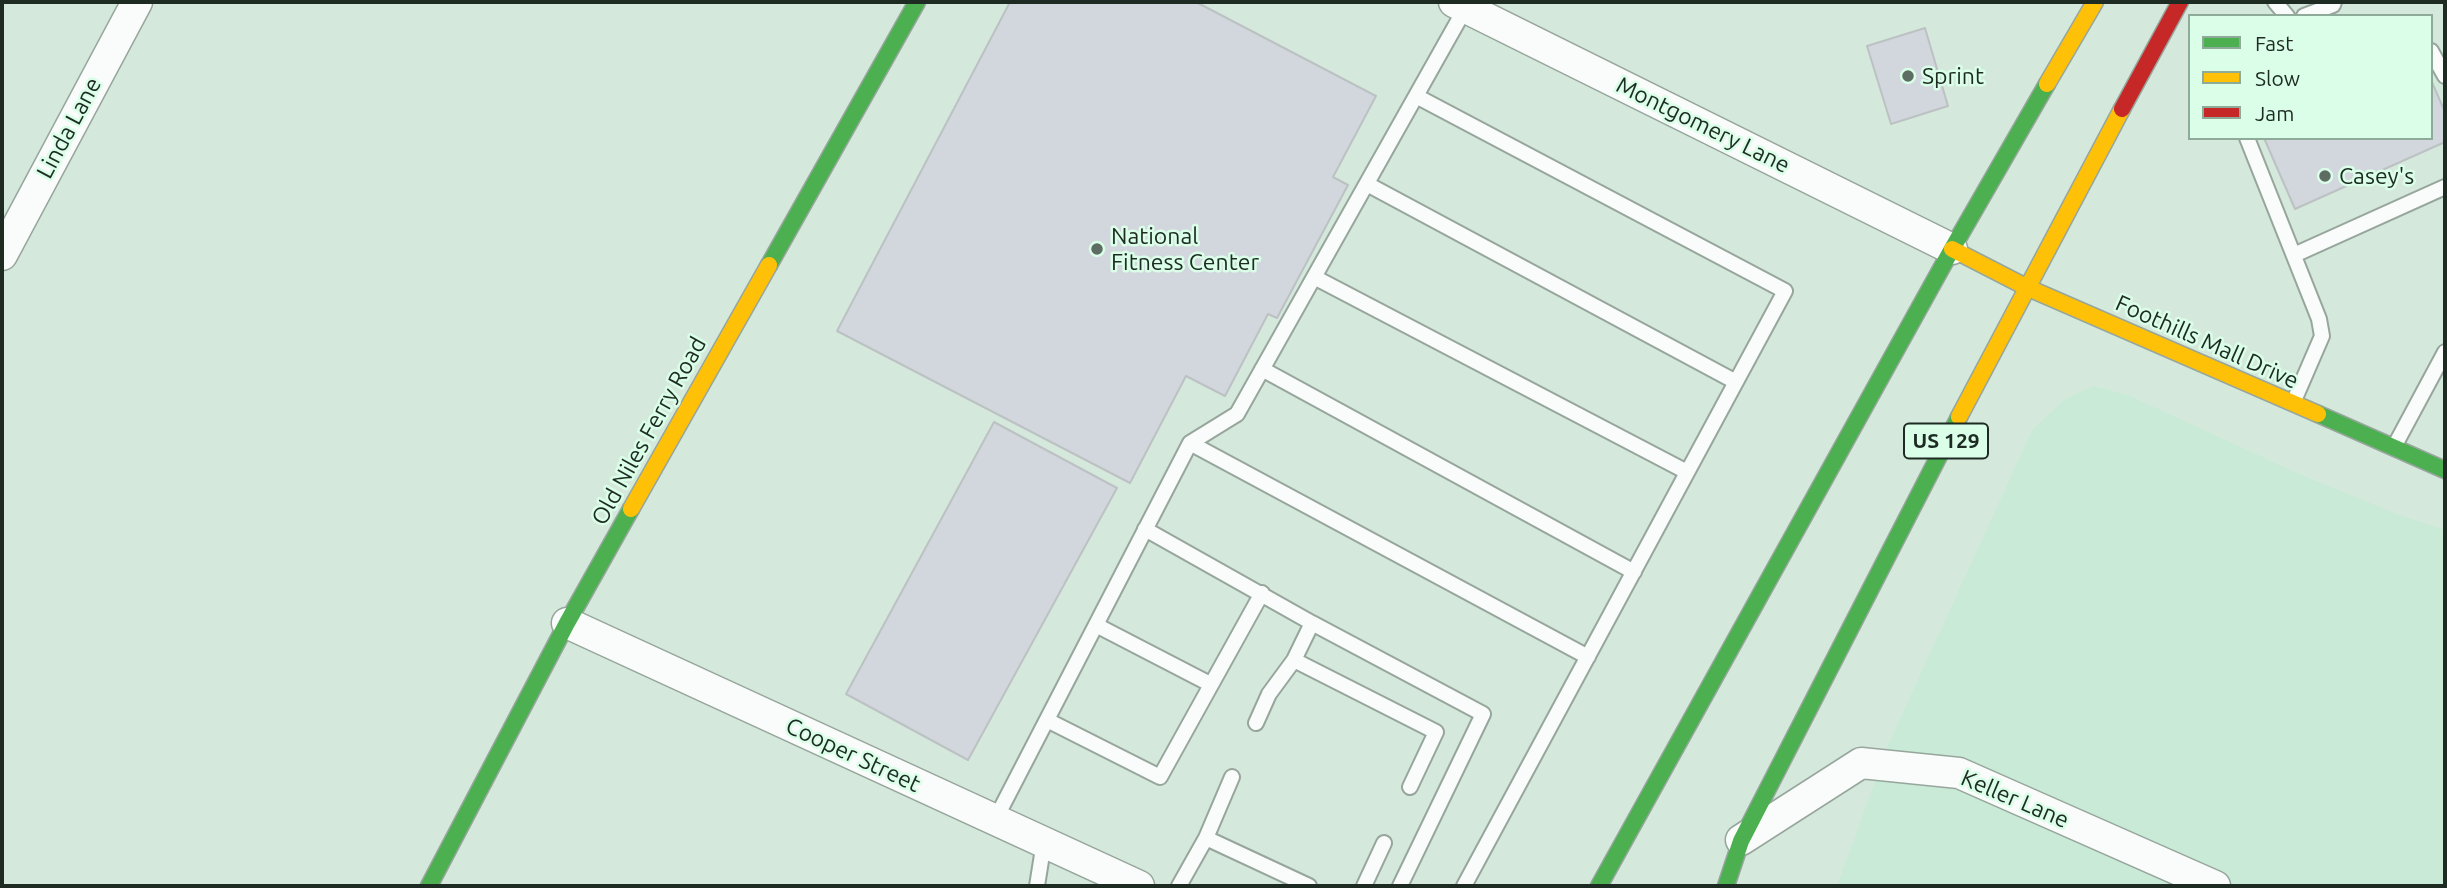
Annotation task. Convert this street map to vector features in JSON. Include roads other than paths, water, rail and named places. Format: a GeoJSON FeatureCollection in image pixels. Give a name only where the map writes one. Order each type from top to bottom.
{"type":"FeatureCollection","features":[{"type":"Feature","properties":{"kind":"main road","name":"Old Niles Ferry Road"},"geometry":{"type":"LineString","coordinates":[[429,886],[567,623],[917,2]]}},
{"type":"Feature","properties":{"kind":"main road"},"geometry":{"type":"LineString","coordinates":[[1599,886],[1952,249],[2095,2]]}},
{"type":"Feature","properties":{"kind":"main road","name":"US 129"},"geometry":{"type":"LineString","coordinates":[[1726,886],[1741,841],[2026,287],[2181,8]]}},
{"type":"Feature","properties":{"kind":"main road","name":"Foothills Mall Drive"},"geometry":{"type":"LineString","coordinates":[[1952,249],[2026,287],[2445,470]]}},
{"type":"Feature","properties":{"kind":"street","name":"Linda Lane"},"geometry":{"type":"LineString","coordinates":[[2,255],[137,2]]}},
{"type":"Feature","properties":{"kind":"street","name":"Montgomery Lane"},"geometry":{"type":"LineString","coordinates":[[1463,4],[1952,249]]}},
{"type":"Feature","properties":{"kind":"street","name":"Cooper Street"},"geometry":{"type":"LineString","coordinates":[[567,623],[1139,886]]}},
{"type":"Feature","properties":{"kind":"street","name":"Keller Lane"},"geometry":{"type":"LineString","coordinates":[[1741,841],[1861,763],[1959,773],[2201,883]]}},
{"type":"Feature","properties":{"kind":"lane"},"geometry":{"type":"LineString","coordinates":[[2309,14],[2333,5],[2334,2]]}},
{"type":"Feature","properties":{"kind":"lane"},"geometry":{"type":"LineString","coordinates":[[995,820],[1190,443],[1237,414],[1416,96],[1463,4]]}},
{"type":"Feature","properties":{"kind":"lane"},"geometry":{"type":"LineString","coordinates":[[2433,55],[2445,76]]}},
{"type":"Feature","properties":{"kind":"lane"},"geometry":{"type":"LineString","coordinates":[[1416,96],[1785,291],[1464,886]]}},
{"type":"Feature","properties":{"kind":"lane"},"geometry":{"type":"LineString","coordinates":[[2247,140],[2319,319],[2322,336],[2292,404]]}},
{"type":"Feature","properties":{"kind":"lane"},"geometry":{"type":"LineString","coordinates":[[1367,184],[1736,382]]}},
{"type":"Feature","properties":{"kind":"lane"},"geometry":{"type":"LineString","coordinates":[[2294,255],[2445,187]]}},
{"type":"Feature","properties":{"kind":"lane"},"geometry":{"type":"LineString","coordinates":[[1314,277],[1687,472]]}},
{"type":"Feature","properties":{"kind":"lane"},"geometry":{"type":"LineString","coordinates":[[2394,448],[2445,352]]}},
{"type":"Feature","properties":{"kind":"lane"},"geometry":{"type":"LineString","coordinates":[[1262,369],[1634,572]]}},
{"type":"Feature","properties":{"kind":"lane"},"geometry":{"type":"LineString","coordinates":[[1190,443],[1588,657]]}},
{"type":"Feature","properties":{"kind":"lane"},"geometry":{"type":"LineString","coordinates":[[1145,529],[1312,623],[1483,714],[1399,886]]}},
{"type":"Feature","properties":{"kind":"lane"},"geometry":{"type":"LineString","coordinates":[[1046,720],[1160,778],[1262,593]]}},
{"type":"Feature","properties":{"kind":"lane"},"geometry":{"type":"LineString","coordinates":[[1256,723],[1269,694],[1294,660],[1312,623]]}},
{"type":"Feature","properties":{"kind":"lane"},"geometry":{"type":"LineString","coordinates":[[1096,625],[1210,684]]}},
{"type":"Feature","properties":{"kind":"lane"},"geometry":{"type":"LineString","coordinates":[[1294,660],[1436,732],[1410,787]]}},
{"type":"Feature","properties":{"kind":"lane"},"geometry":{"type":"LineString","coordinates":[[1179,886],[1206,838],[1232,777]]}},
{"type":"Feature","properties":{"kind":"lane"},"geometry":{"type":"LineString","coordinates":[[1206,838],[1309,886]]}},
{"type":"Feature","properties":{"kind":"lane"},"geometry":{"type":"LineString","coordinates":[[1037,886],[1044,842]]}},
{"type":"Feature","properties":{"kind":"lane"},"geometry":{"type":"LineString","coordinates":[[1364,886],[1384,843]]}},
{"type":"Feature","properties":{"kind":"place","name":"Sprint"},"geometry":{"type":"Point","coordinates":[1908,76]}},
{"type":"Feature","properties":{"kind":"place","name":"Casey's"},"geometry":{"type":"Point","coordinates":[2325,176]}},
{"type":"Feature","properties":{"kind":"place","name":"National Fitness Center"},"geometry":{"type":"Point","coordinates":[1097,249]}}]}
